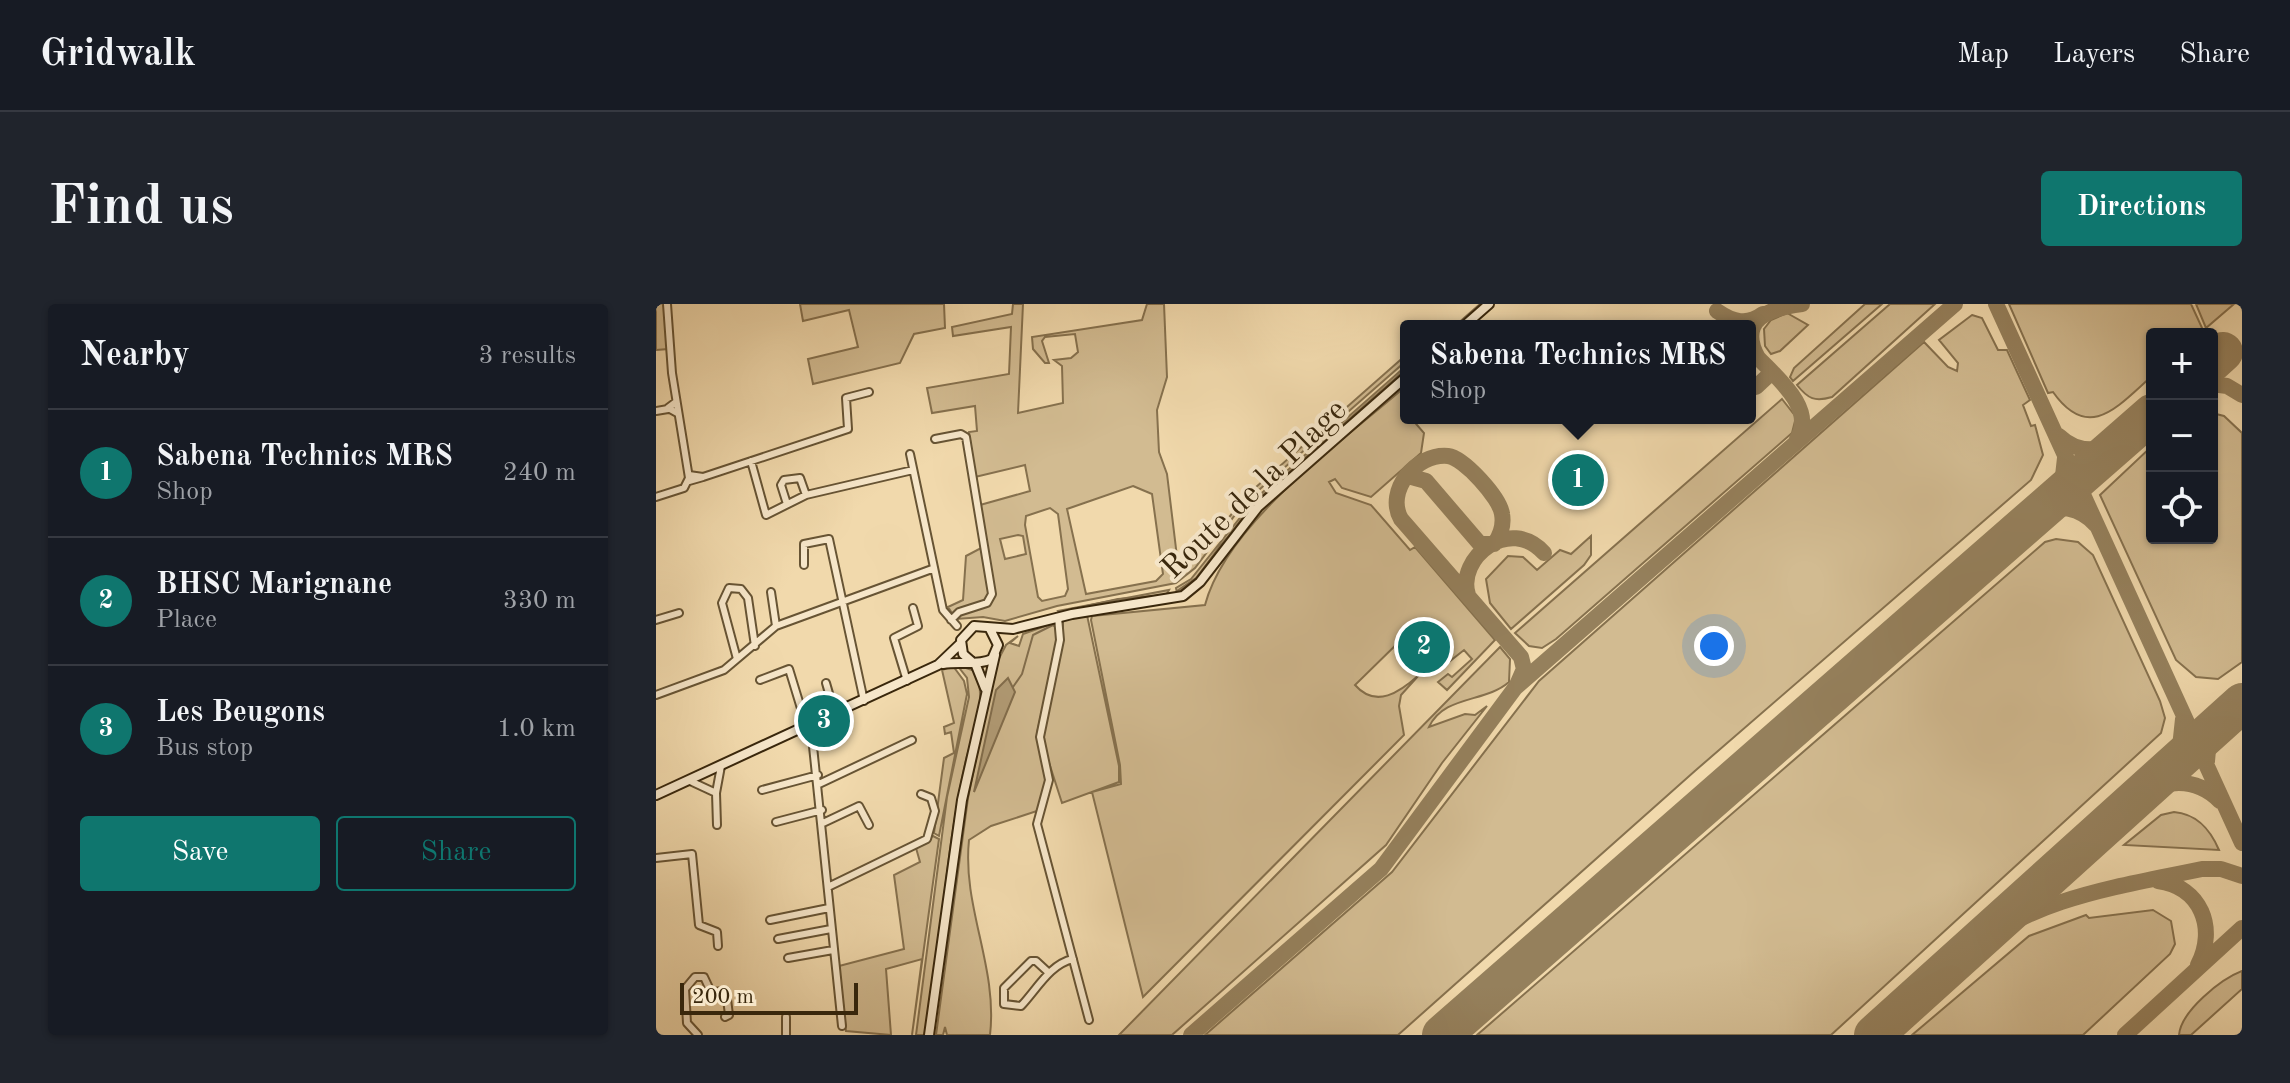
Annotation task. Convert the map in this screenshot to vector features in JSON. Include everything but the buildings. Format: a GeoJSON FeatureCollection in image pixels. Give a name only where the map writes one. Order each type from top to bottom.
{"type":"FeatureCollection","features":[{"type":"Feature","properties":{"kind":"street"},"geometry":{"type":"LineString","coordinates":[[656,497],[681,489],[689,478],[677,413],[667,304]]}},
{"type":"Feature","properties":{"kind":"street"},"geometry":{"type":"LineString","coordinates":[[1471,320],[1489,304]]}},
{"type":"Feature","properties":{"kind":"street","name":"Route de la Plage"},"geometry":{"type":"LineString","coordinates":[[990,629],[1026,626],[1058,617],[1164,601],[1191,590],[1258,507],[1400,382]]}},
{"type":"Feature","properties":{"kind":"street"},"geometry":{"type":"LineString","coordinates":[[689,478],[703,477],[848,429],[847,397],[869,392]]}},
{"type":"Feature","properties":{"kind":"street"},"geometry":{"type":"LineString","coordinates":[[656,411],[668,409],[676,402]]}},
{"type":"Feature","properties":{"kind":"street"},"geometry":{"type":"LineString","coordinates":[[668,409],[677,413]]}},
{"type":"Feature","properties":{"kind":"street"},"geometry":{"type":"LineString","coordinates":[[935,439],[961,434],[966,437],[992,594],[990,601],[959,612],[951,620]]}},
{"type":"Feature","properties":{"kind":"street"},"geometry":{"type":"LineString","coordinates":[[910,454],[943,612],[964,636],[963,654],[973,662],[984,683],[984,705]]}},
{"type":"Feature","properties":{"kind":"street"},"geometry":{"type":"LineString","coordinates":[[751,461],[766,515],[806,495],[913,470]]}},
{"type":"Feature","properties":{"kind":"street"},"geometry":{"type":"LineString","coordinates":[[787,504],[781,485],[784,480],[800,478],[806,495]]}},
{"type":"Feature","properties":{"kind":"street"},"geometry":{"type":"LineString","coordinates":[[804,565],[804,544],[825,538],[831,540],[864,701]]}},
{"type":"Feature","properties":{"kind":"street"},"geometry":{"type":"LineString","coordinates":[[656,695],[724,670],[776,626],[932,569]]}},
{"type":"Feature","properties":{"kind":"street"},"geometry":{"type":"LineString","coordinates":[[737,659],[722,603],[729,588],[741,589],[748,598],[755,646]]}},
{"type":"Feature","properties":{"kind":"street"},"geometry":{"type":"LineString","coordinates":[[771,592],[776,626]]}},
{"type":"Feature","properties":{"kind":"street"},"geometry":{"type":"LineString","coordinates":[[907,681],[906,669],[894,638],[918,626],[913,608]]}},
{"type":"Feature","properties":{"kind":"street"},"geometry":{"type":"LineString","coordinates":[[656,620],[679,613]]}},
{"type":"Feature","properties":{"kind":"street"},"geometry":{"type":"LineString","coordinates":[[1058,617],[1060,640],[1040,737],[1049,780],[1037,824],[1089,1020]]}},
{"type":"Feature","properties":{"kind":"street"},"geometry":{"type":"LineString","coordinates":[[656,795],[907,681],[938,665],[964,636],[980,625],[990,629],[997,650],[962,800],[929,1035]]}},
{"type":"Feature","properties":{"kind":"street","name":"Route de la Plage"},"geometry":{"type":"LineString","coordinates":[[997,650],[1026,626]]}},
{"type":"Feature","properties":{"kind":"street"},"geometry":{"type":"LineString","coordinates":[[938,665],[988,661],[997,650]]}},
{"type":"Feature","properties":{"kind":"street"},"geometry":{"type":"LineString","coordinates":[[760,680],[789,669],[809,728],[822,810],[842,1026]]}},
{"type":"Feature","properties":{"kind":"street"},"geometry":{"type":"LineString","coordinates":[[826,683],[835,715]]}},
{"type":"Feature","properties":{"kind":"street"},"geometry":{"type":"LineString","coordinates":[[819,784],[912,740]]}},
{"type":"Feature","properties":{"kind":"street"},"geometry":{"type":"LineString","coordinates":[[717,825],[716,793],[721,766]]}},
{"type":"Feature","properties":{"kind":"street"},"geometry":{"type":"LineString","coordinates":[[762,790],[818,775]]}},
{"type":"Feature","properties":{"kind":"street"},"geometry":{"type":"LineString","coordinates":[[688,780],[716,793]]}},
{"type":"Feature","properties":{"kind":"street"},"geometry":{"type":"LineString","coordinates":[[828,887],[927,839],[935,807],[931,798],[921,794]]}},
{"type":"Feature","properties":{"kind":"street"},"geometry":{"type":"LineString","coordinates":[[823,823],[859,806],[869,825]]}},
{"type":"Feature","properties":{"kind":"street"},"geometry":{"type":"LineString","coordinates":[[776,822],[822,810]]}},
{"type":"Feature","properties":{"kind":"street"},"geometry":{"type":"LineString","coordinates":[[656,858],[692,854],[699,925],[717,932],[718,946]]}},
{"type":"Feature","properties":{"kind":"street"},"geometry":{"type":"LineString","coordinates":[[770,920],[829,908]]}},
{"type":"Feature","properties":{"kind":"street"},"geometry":{"type":"LineString","coordinates":[[778,939],[831,929]]}},
{"type":"Feature","properties":{"kind":"street"},"geometry":{"type":"LineString","coordinates":[[788,958],[833,950]]}},
{"type":"Feature","properties":{"kind":"street"},"geometry":{"type":"LineString","coordinates":[[1049,973],[1036,961],[1031,961],[1004,988],[1004,1004],[1014,1008],[1021,1006],[1060,962],[1073,959]]}},
{"type":"Feature","properties":{"kind":"street"},"geometry":{"type":"LineString","coordinates":[[698,1035],[687,1023],[685,989],[695,977],[704,977],[711,992],[726,991],[729,1015],[725,1017]]}},
{"type":"Feature","properties":{"kind":"street"},"geometry":{"type":"LineString","coordinates":[[786,1017],[786,1035]]}},
{"type":"Feature","properties":{"kind":"shaded area"},"geometry":{"type":"Polygon","coordinates":[[[656,304],[664,304],[668,349],[656,350],[656,304]]]}},
{"type":"Feature","properties":{"kind":"shaded area"},"geometry":{"type":"Polygon","coordinates":[[[800,304],[944,304],[945,328],[914,334],[900,363],[813,384],[808,359],[858,347],[849,310],[803,321],[800,304]]]}},
{"type":"Feature","properties":{"kind":"shaded area"},"geometry":{"type":"Polygon","coordinates":[[[1013,304],[1023,304],[1018,413],[1063,403],[1062,366],[1054,360],[1071,358],[1078,352],[1075,334],[1045,337],[1042,341],[1049,363],[1045,363],[1033,349],[1032,337],[1142,320],[1147,304],[1164,304],[1167,377],[1157,410],[1159,452],[1167,474],[1178,565],[1181,566],[1201,552],[1247,495],[1400,360],[1400,366],[1244,503],[1195,568],[1176,583],[1057,606],[1005,621],[983,617],[956,619],[948,607],[963,600],[966,556],[987,545],[980,505],[1030,491],[1025,465],[975,477],[969,432],[977,431],[975,406],[932,413],[927,388],[1009,374],[1011,327],[953,336],[952,327],[1012,314],[1013,304]],[[1133,486],[1067,509],[1086,594],[1156,581],[1163,574],[1152,494],[1133,486]],[[1050,508],[1026,516],[1025,525],[1038,597],[1042,601],[1065,596],[1068,589],[1058,514],[1050,508]],[[1023,536],[1000,539],[1005,559],[1026,554],[1023,536]]]}},
{"type":"Feature","properties":{"kind":"shaded area"},"geometry":{"type":"Polygon","coordinates":[[[1865,304],[1882,304],[1793,381],[1790,377],[1794,368],[1865,304]]]}},
{"type":"Feature","properties":{"kind":"shaded area"},"geometry":{"type":"Polygon","coordinates":[[[1890,304],[1935,304],[1832,397],[1812,398],[1797,385],[1890,304]]]}},
{"type":"Feature","properties":{"kind":"shaded area"},"geometry":{"type":"Polygon","coordinates":[[[2009,304],[2191,304],[2202,328],[2146,328],[2146,381],[2115,408],[2091,417],[2079,415],[2066,407],[2053,392],[2048,393],[2009,304]]]}},
{"type":"Feature","properties":{"kind":"shaded area"},"geometry":{"type":"Polygon","coordinates":[[[2196,304],[2234,304],[2206,328],[2196,304]]]}},
{"type":"Feature","properties":{"kind":"shaded area"},"geometry":{"type":"Polygon","coordinates":[[[1787,313],[1808,325],[1780,351],[1771,354],[1765,346],[1764,329],[1771,320],[1787,313]]]}},
{"type":"Feature","properties":{"kind":"shaded area"},"geometry":{"type":"Polygon","coordinates":[[[1972,315],[1982,318],[1998,350],[2007,350],[2030,400],[2023,405],[2031,426],[2035,425],[2043,455],[2031,480],[1696,770],[1398,1035],[1205,1035],[1392,872],[1539,681],[1924,342],[1948,367],[1957,371],[1958,363],[1939,340],[1972,315]]]}},
{"type":"Feature","properties":{"kind":"shaded area"},"geometry":{"type":"Polygon","coordinates":[[[1400,371],[1400,378],[1259,503],[1220,546],[1197,578],[1177,593],[1176,588],[1191,579],[1255,499],[1400,371]]]}},
{"type":"Feature","properties":{"kind":"shaded area"},"geometry":{"type":"Polygon","coordinates":[[[1400,391],[1400,424],[1416,424],[1424,433],[1421,453],[1371,497],[1342,488],[1335,479],[1329,482],[1336,493],[1371,505],[1410,550],[1415,547],[1495,640],[1447,690],[1438,682],[1448,674],[1452,677],[1472,659],[1464,650],[1450,661],[1418,622],[1402,633],[1404,637],[1355,685],[1371,696],[1379,697],[1396,692],[1419,675],[1401,695],[1399,706],[1404,735],[1143,997],[1092,792],[1121,784],[1092,616],[1205,605],[1217,574],[1237,544],[1261,514],[1320,458],[1400,391]]]}},
{"type":"Feature","properties":{"kind":"shaded area"},"geometry":{"type":"Polygon","coordinates":[[[1782,399],[1796,417],[1792,433],[1556,639],[1542,648],[1529,646],[1515,633],[1756,424],[1782,399]]]}},
{"type":"Feature","properties":{"kind":"shaded area"},"geometry":{"type":"Polygon","coordinates":[[[2218,414],[2224,416],[2242,433],[2242,662],[2218,679],[2196,677],[2176,660],[2100,495],[2146,452],[2146,544],[2218,544],[2218,414]]]}},
{"type":"Feature","properties":{"kind":"shaded area"},"geometry":{"type":"Polygon","coordinates":[[[1591,536],[1591,555],[1584,565],[1511,629],[1490,603],[1486,579],[1508,556],[1523,557],[1537,570],[1560,550],[1571,554],[1591,536]]]}},
{"type":"Feature","properties":{"kind":"shaded area"},"geometry":{"type":"Polygon","coordinates":[[[2056,539],[2078,542],[2093,555],[2160,701],[2165,718],[2161,733],[1831,1035],[1477,1035],[2045,542],[2056,539]]]}},
{"type":"Feature","properties":{"kind":"shaded area"},"geometry":{"type":"Polygon","coordinates":[[[1169,590],[1165,597],[1060,614],[1058,611],[1169,590]]]}},
{"type":"Feature","properties":{"kind":"shaded area"},"geometry":{"type":"Polygon","coordinates":[[[1087,615],[1119,766],[1119,782],[1062,803],[1043,744],[1043,734],[1063,639],[1063,620],[1087,615]]]}},
{"type":"Feature","properties":{"kind":"shaded area"},"geometry":{"type":"Polygon","coordinates":[[[1051,624],[1057,628],[1057,644],[1037,733],[1047,779],[1037,811],[991,826],[969,840],[970,889],[989,985],[990,1035],[947,1035],[945,1027],[943,1035],[936,1035],[968,798],[995,666],[1006,645],[1018,636],[1010,643],[1019,646],[1023,634],[1051,624]]]}},
{"type":"Feature","properties":{"kind":"shaded area"},"geometry":{"type":"Polygon","coordinates":[[[1500,647],[1510,659],[1509,682],[1499,689],[1444,709],[1436,717],[1429,727],[1465,714],[1475,715],[1487,706],[1442,763],[1386,845],[1172,1035],[1119,1035],[1500,647]]]}},
{"type":"Feature","properties":{"kind":"shaded area"},"geometry":{"type":"Polygon","coordinates":[[[957,665],[975,671],[979,681],[980,704],[953,828],[925,1035],[916,1035],[947,797],[969,697],[967,678],[957,665]]]}},
{"type":"Feature","properties":{"kind":"shaded area"},"geometry":{"type":"Polygon","coordinates":[[[953,666],[964,681],[967,694],[939,836],[934,833],[944,758],[954,753],[951,732],[945,734],[944,727],[954,723],[942,670],[953,666]]]}},
{"type":"Feature","properties":{"kind":"shaded area"},"geometry":{"type":"Polygon","coordinates":[[[1008,678],[1015,692],[974,792],[996,690],[1008,678]]]}},
{"type":"Feature","properties":{"kind":"shaded area"},"geometry":{"type":"Polygon","coordinates":[[[2174,812],[2202,824],[2219,850],[2124,845],[2161,815],[2174,812]]]}},
{"type":"Feature","properties":{"kind":"shaded area"},"geometry":{"type":"Polygon","coordinates":[[[933,836],[939,839],[912,1035],[922,959],[886,969],[891,1035],[846,1031],[839,966],[904,949],[894,875],[920,862],[916,848],[933,836]]]}},
{"type":"Feature","properties":{"kind":"shaded area"},"geometry":{"type":"Polygon","coordinates":[[[2153,910],[2171,921],[2175,944],[2170,954],[2083,1035],[1912,1035],[2029,936],[2086,915],[2089,918],[2153,910]]]}},
{"type":"Feature","properties":{"kind":"shaded area"},"geometry":{"type":"Polygon","coordinates":[[[2242,971],[2242,989],[2191,1035],[2179,1035],[2194,1006],[2224,981],[2242,971]]]}},
{"type":"Feature","properties":{"kind":"waterway"},"geometry":{"type":"LineString","coordinates":[[1462,320],[1480,304]]}},
{"type":"Feature","properties":{"kind":"waterway"},"geometry":{"type":"LineString","coordinates":[[1177,591],[1196,578],[1254,503],[1400,374]]}},
{"type":"Feature","properties":{"kind":"waterway"},"geometry":{"type":"LineString","coordinates":[[1059,612],[1118,599],[1165,595]]}},
{"type":"Feature","properties":{"kind":"waterway"},"geometry":{"type":"LineString","coordinates":[[1013,687],[1022,674],[1033,635],[1053,625]]}},
{"type":"Feature","properties":{"kind":"taxiway"},"geometry":{"type":"LineString","coordinates":[[1756,323],[1769,313],[1802,304]]}},
{"type":"Feature","properties":{"kind":"taxiway"},"geometry":{"type":"LineString","coordinates":[[1191,1035],[1381,869],[1515,688],[1955,304]]}},
{"type":"Feature","properties":{"kind":"taxiway"},"geometry":{"type":"LineString","coordinates":[[1996,304],[2242,843]]}},
{"type":"Feature","properties":{"kind":"taxiway"},"geometry":{"type":"LineString","coordinates":[[1717,311],[1736,320]]}},
{"type":"Feature","properties":{"kind":"taxiway"},"geometry":{"type":"LineString","coordinates":[[1751,320],[1763,314]]}},
{"type":"Feature","properties":{"kind":"taxiway"},"geometry":{"type":"LineString","coordinates":[[1756,354],[1758,358]]}},
{"type":"Feature","properties":{"kind":"taxiway"},"geometry":{"type":"LineString","coordinates":[[1756,355],[1797,402],[1802,427],[1797,439]]}},
{"type":"Feature","properties":{"kind":"taxiway"},"geometry":{"type":"LineString","coordinates":[[1756,387],[1771,373]]}},
{"type":"Feature","properties":{"kind":"taxiway"},"geometry":{"type":"LineString","coordinates":[[2218,385],[2227,386],[2242,395]]}},
{"type":"Feature","properties":{"kind":"taxiway"},"geometry":{"type":"LineString","coordinates":[[2059,436],[2084,449],[2101,448],[2127,436]]}},
{"type":"Feature","properties":{"kind":"taxiway"},"geometry":{"type":"LineString","coordinates":[[1495,543],[1502,526],[1500,507],[1488,489],[1463,464],[1448,456],[1436,457],[1415,467],[1406,476],[1397,497],[1401,519],[1521,657],[1524,669],[1517,685]]}},
{"type":"Feature","properties":{"kind":"taxiway"},"geometry":{"type":"LineString","coordinates":[[2046,507],[2062,485],[2065,458]]}},
{"type":"Feature","properties":{"kind":"taxiway"},"geometry":{"type":"LineString","coordinates":[[1408,476],[1426,481],[1480,544],[1494,544]]}},
{"type":"Feature","properties":{"kind":"taxiway"},"geometry":{"type":"LineString","coordinates":[[2037,515],[2053,509],[2068,509],[2083,514],[2096,525]]}},
{"type":"Feature","properties":{"kind":"taxiway"},"geometry":{"type":"LineString","coordinates":[[1468,595],[1466,581],[1470,567],[1489,546],[1516,538],[1530,542],[1544,553]]}},
{"type":"Feature","properties":{"kind":"taxiway"},"geometry":{"type":"LineString","coordinates":[[2158,778],[2180,747],[2183,719]]}},
{"type":"Feature","properties":{"kind":"taxiway"},"geometry":{"type":"LineString","coordinates":[[2207,761],[2209,739],[2223,720]]}},
{"type":"Feature","properties":{"kind":"taxiway"},"geometry":{"type":"LineString","coordinates":[[2134,798],[2156,787],[2178,783],[2200,787],[2220,801]]}},
{"type":"Feature","properties":{"kind":"taxiway"},"geometry":{"type":"LineString","coordinates":[[1964,954],[2018,920],[2077,897],[2202,869],[2221,869],[2242,876]]}},
{"type":"Feature","properties":{"kind":"taxiway"},"geometry":{"type":"LineString","coordinates":[[2158,881],[2185,891],[2201,911],[2206,937],[2198,965]]}},
{"type":"Feature","properties":{"kind":"taxiway"},"geometry":{"type":"LineString","coordinates":[[2125,1035],[2242,928]]}},
{"type":"Feature","properties":{"kind":"runway"},"geometry":{"type":"LineString","coordinates":[[2218,357],[2223,352]]}},
{"type":"Feature","properties":{"kind":"runway"},"geometry":{"type":"LineString","coordinates":[[1442,1035],[2146,419]]}},
{"type":"Feature","properties":{"kind":"runway"},"geometry":{"type":"LineString","coordinates":[[1874,1035],[2242,703]]}},
{"type":"Feature","properties":{"kind":"place","name":"Sabena Technics MRS"},"geometry":{"type":"Point","coordinates":[1578,480]}},
{"type":"Feature","properties":{"kind":"place","name":"BHSC Marignane"},"geometry":{"type":"Point","coordinates":[1424,647]}},
{"type":"Feature","properties":{"kind":"place","name":"Les Beugons"},"geometry":{"type":"Point","coordinates":[824,721]}}]}
